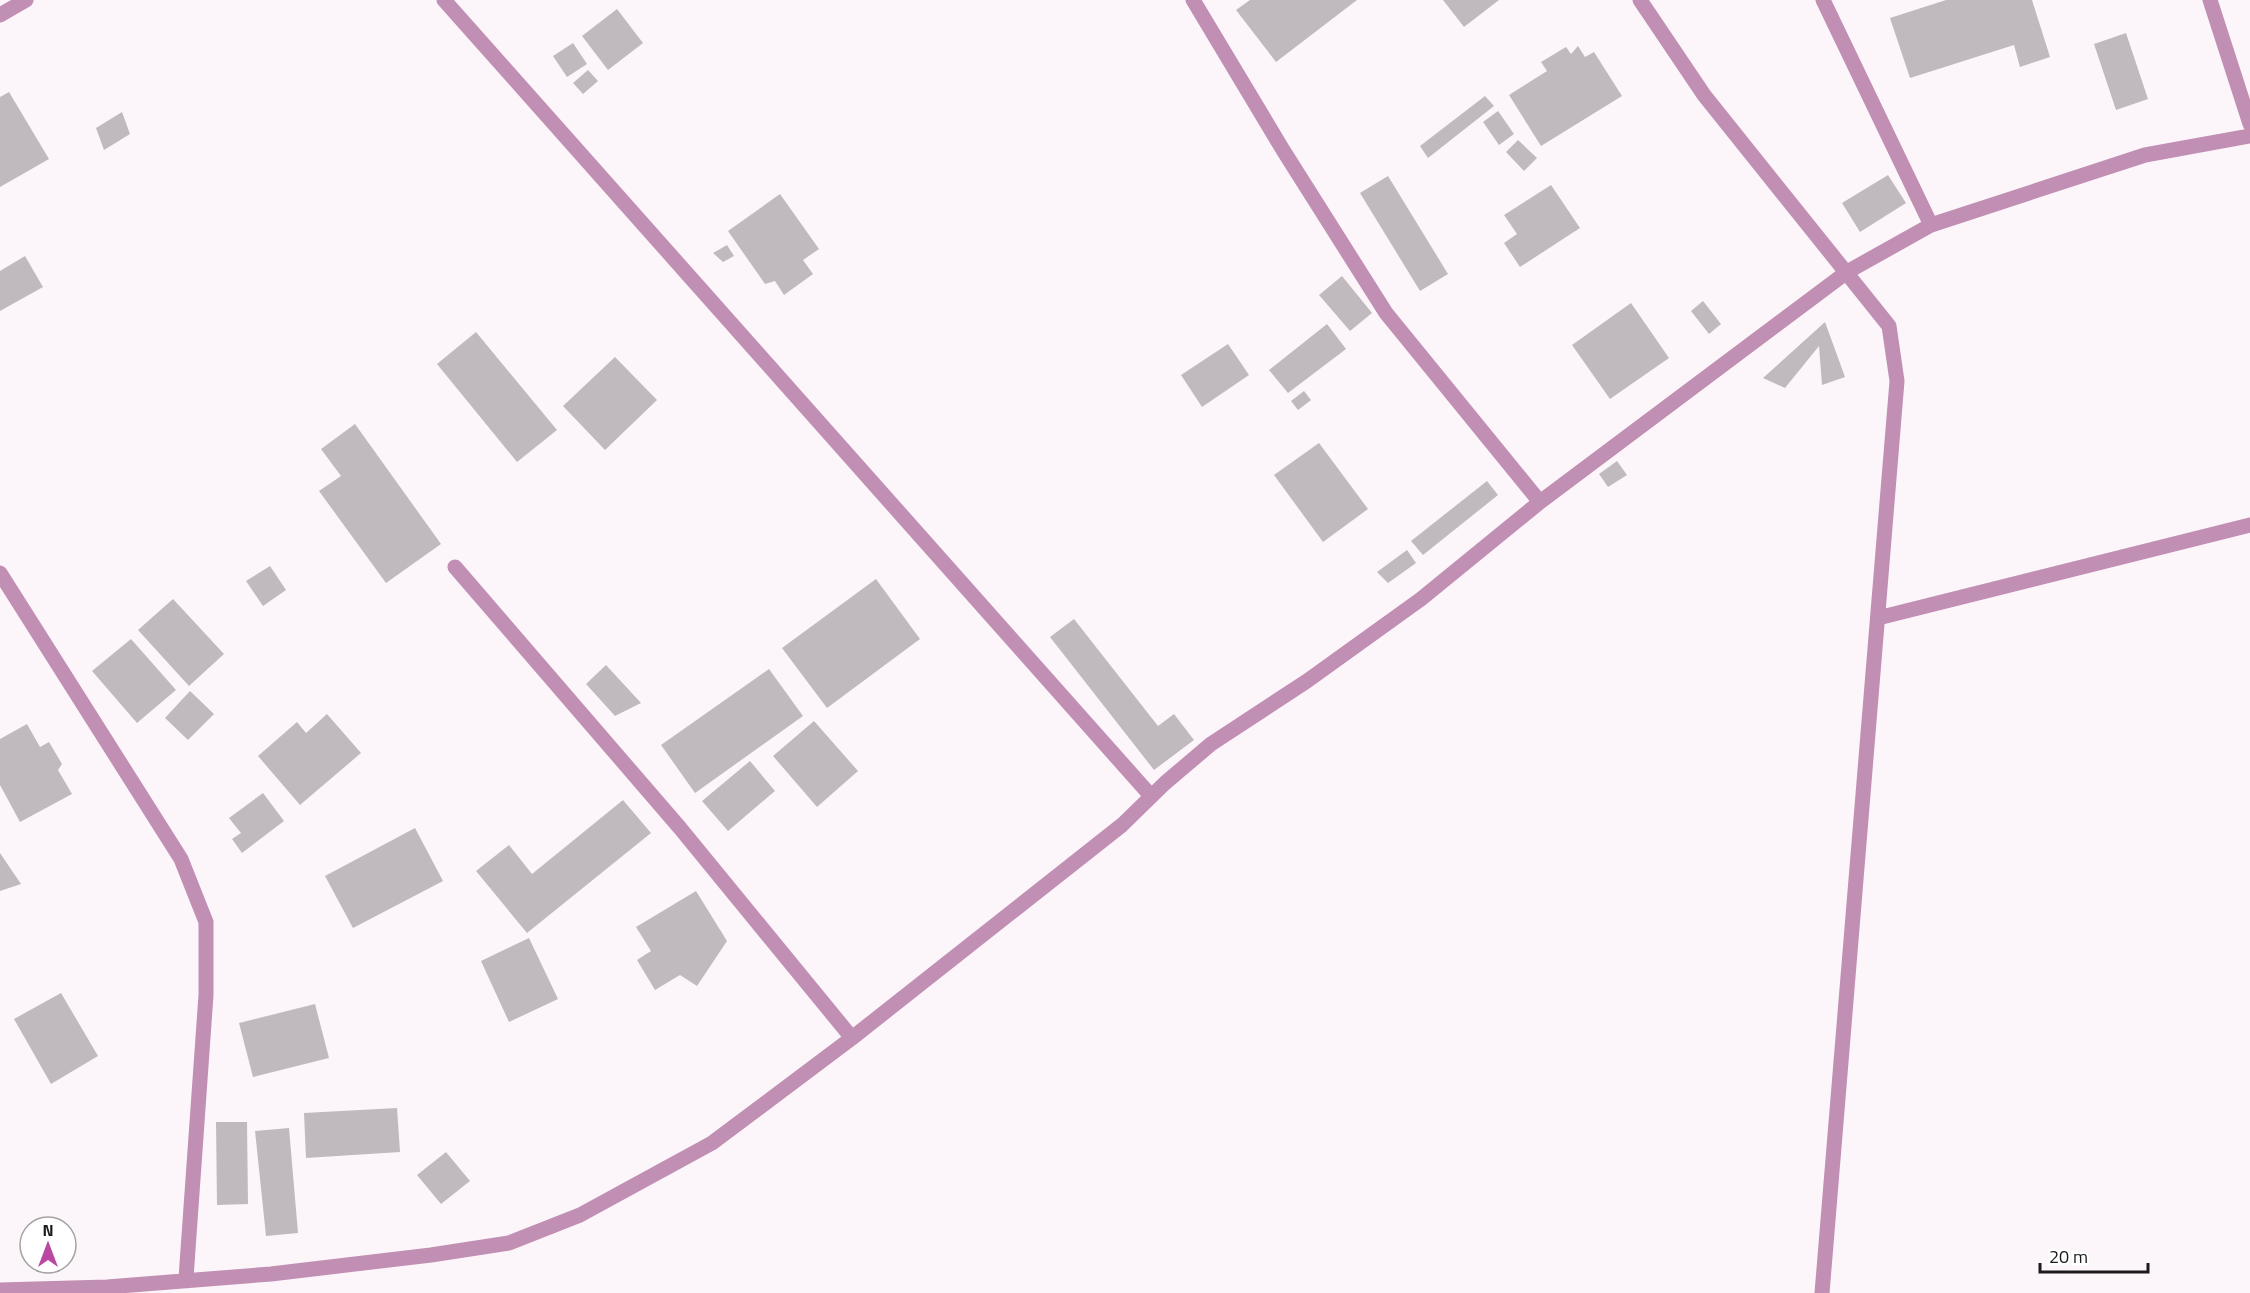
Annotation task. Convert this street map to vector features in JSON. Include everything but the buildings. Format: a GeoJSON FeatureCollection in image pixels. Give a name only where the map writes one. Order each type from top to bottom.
{"type":"FeatureCollection","features":[{"type":"Feature","properties":{"kind":"street"},"geometry":{"type":"LineString","coordinates":[[0,15],[26,0]]}},
{"type":"Feature","properties":{"kind":"street"},"geometry":{"type":"LineString","coordinates":[[444,0],[1151,796]]}},
{"type":"Feature","properties":{"kind":"street"},"geometry":{"type":"LineString","coordinates":[[1193,0],[1283,150],[1386,313],[1540,502]]}},
{"type":"Feature","properties":{"kind":"street"},"geometry":{"type":"LineString","coordinates":[[1640,0],[1704,95],[1889,326],[1896,381],[1822,1293]]}},
{"type":"Feature","properties":{"kind":"street"},"geometry":{"type":"LineString","coordinates":[[1823,0],[1931,225]]}},
{"type":"Feature","properties":{"kind":"street"},"geometry":{"type":"LineString","coordinates":[[2210,0],[2250,124]]}},
{"type":"Feature","properties":{"kind":"street"},"geometry":{"type":"LineString","coordinates":[[0,1290],[107,1287],[186,1278],[271,1274],[508,1243],[580,1215],[712,1143],[852,1038],[1122,825],[1151,796],[1211,744],[1307,681],[1421,599],[1540,502],[1847,273],[1931,225],[2145,155],[2250,136]]}},
{"type":"Feature","properties":{"kind":"street"},"geometry":{"type":"LineString","coordinates":[[1878,618],[2250,525]]}},
{"type":"Feature","properties":{"kind":"street"},"geometry":{"type":"LineString","coordinates":[[455,567],[680,828],[852,1038]]}},
{"type":"Feature","properties":{"kind":"street"},"geometry":{"type":"LineString","coordinates":[[0,573],[182,859],[207,922],[207,995],[186,1278]]}}]}
